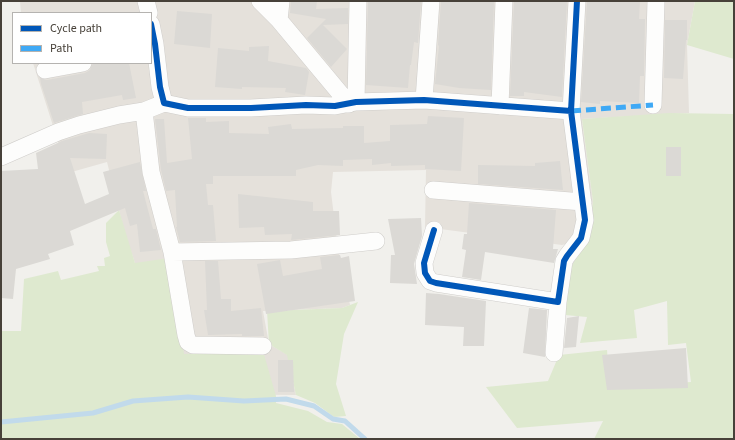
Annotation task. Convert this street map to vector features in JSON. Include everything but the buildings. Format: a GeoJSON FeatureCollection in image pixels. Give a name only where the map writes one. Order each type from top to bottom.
{"type":"FeatureCollection","features":[{"type":"Feature","properties":{"kind":"street"},"geometry":{"type":"LineString","coordinates":[[146,1],[149,12]]}},
{"type":"Feature","properties":{"kind":"street"},"geometry":{"type":"LineString","coordinates":[[260,1],[280,20],[352,103]]}},
{"type":"Feature","properties":{"kind":"street"},"geometry":{"type":"LineString","coordinates":[[280,20],[281,1]]}},
{"type":"Feature","properties":{"kind":"street"},"geometry":{"type":"LineString","coordinates":[[352,103],[358,1]]}},
{"type":"Feature","properties":{"kind":"street"},"geometry":{"type":"LineString","coordinates":[[424,100],[432,1]]}},
{"type":"Feature","properties":{"kind":"street"},"geometry":{"type":"LineString","coordinates":[[500,106],[504,1]]}},
{"type":"Feature","properties":{"kind":"street"},"geometry":{"type":"LineString","coordinates":[[554,353],[558,302],[564,262],[581,238],[585,220],[571,111],[577,1]]}},
{"type":"Feature","properties":{"kind":"street"},"geometry":{"type":"LineString","coordinates":[[653,105],[656,1]]}},
{"type":"Feature","properties":{"kind":"street"},"geometry":{"type":"LineString","coordinates":[[152,34],[164,103]]}},
{"type":"Feature","properties":{"kind":"street"},"geometry":{"type":"LineString","coordinates":[[45,70],[78,64]]}},
{"type":"Feature","properties":{"kind":"street"},"geometry":{"type":"LineString","coordinates":[[1,157],[58,132],[79,125],[119,115],[144,111],[164,103],[188,108],[251,108],[306,105],[335,106],[352,103],[424,100],[571,111]]}},
{"type":"Feature","properties":{"kind":"street"},"geometry":{"type":"LineString","coordinates":[[144,111],[151,172],[172,252],[188,342],[193,345],[263,346]]}},
{"type":"Feature","properties":{"kind":"street"},"geometry":{"type":"LineString","coordinates":[[433,190],[583,202]]}},
{"type":"Feature","properties":{"kind":"street"},"geometry":{"type":"LineString","coordinates":[[434,230],[424,263],[425,273],[430,280],[444,284],[558,302]]}},
{"type":"Feature","properties":{"kind":"street"},"geometry":{"type":"LineString","coordinates":[[172,252],[291,250],[376,241]]}},
{"type":"Feature","properties":{"kind":"shaded area"},"geometry":{"type":"Polygon","coordinates":[[[20,1],[695,1],[687,45],[689,113],[582,119],[593,202],[587,237],[562,245],[425,227],[426,170],[333,172],[331,192],[338,249],[350,305],[342,308],[263,311],[269,344],[288,355],[296,395],[167,394],[135,263],[125,234],[107,162],[68,173],[33,64],[152,64],[152,12],[21,12],[20,1]]]}},
{"type":"Feature","properties":{"kind":"green space"},"geometry":{"type":"Polygon","coordinates":[[[695,1],[734,1],[734,59],[687,45],[695,1]]]}},
{"type":"Feature","properties":{"kind":"green space"},"geometry":{"type":"Polygon","coordinates":[[[669,113],[734,114],[734,439],[594,439],[603,421],[517,428],[486,387],[548,381],[559,355],[607,350],[610,387],[691,382],[686,343],[668,345],[667,301],[634,310],[637,338],[580,343],[587,317],[565,315],[568,273],[587,237],[593,202],[582,119],[669,113]]]}},
{"type":"Feature","properties":{"kind":"green space"},"geometry":{"type":"Polygon","coordinates":[[[119,210],[135,263],[169,258],[184,354],[263,351],[276,396],[276,403],[308,411],[327,422],[342,424],[360,439],[1,439],[1,331],[21,331],[24,279],[58,271],[61,280],[99,271],[97,266],[105,266],[104,258],[110,256],[106,242],[106,223],[119,210]]]}},
{"type":"Feature","properties":{"kind":"green space"},"geometry":{"type":"Polygon","coordinates":[[[358,302],[344,334],[336,384],[346,416],[334,417],[315,403],[296,395],[287,355],[269,344],[267,311],[342,308],[358,302]]]}},
{"type":"Feature","properties":{"kind":"waterway"},"geometry":{"type":"LineString","coordinates":[[1,422],[93,413],[133,401],[188,397],[244,401],[286,399],[314,406],[333,419],[345,421],[365,439]]}},
{"type":"Feature","properties":{"kind":"marked path"},"geometry":{"type":"LineString","coordinates":[[571,111],[653,105]]}},
{"type":"Feature","properties":{"kind":"cycle path"},"geometry":{"type":"LineString","coordinates":[[152,29],[160,87],[164,103],[188,108],[251,108],[306,105],[335,106],[356,102],[424,100],[571,111],[577,1]]}},
{"type":"Feature","properties":{"kind":"cycle path"},"geometry":{"type":"LineString","coordinates":[[434,230],[424,263],[425,273],[430,281],[558,302],[564,261],[581,238],[585,220],[571,111]]}}]}
